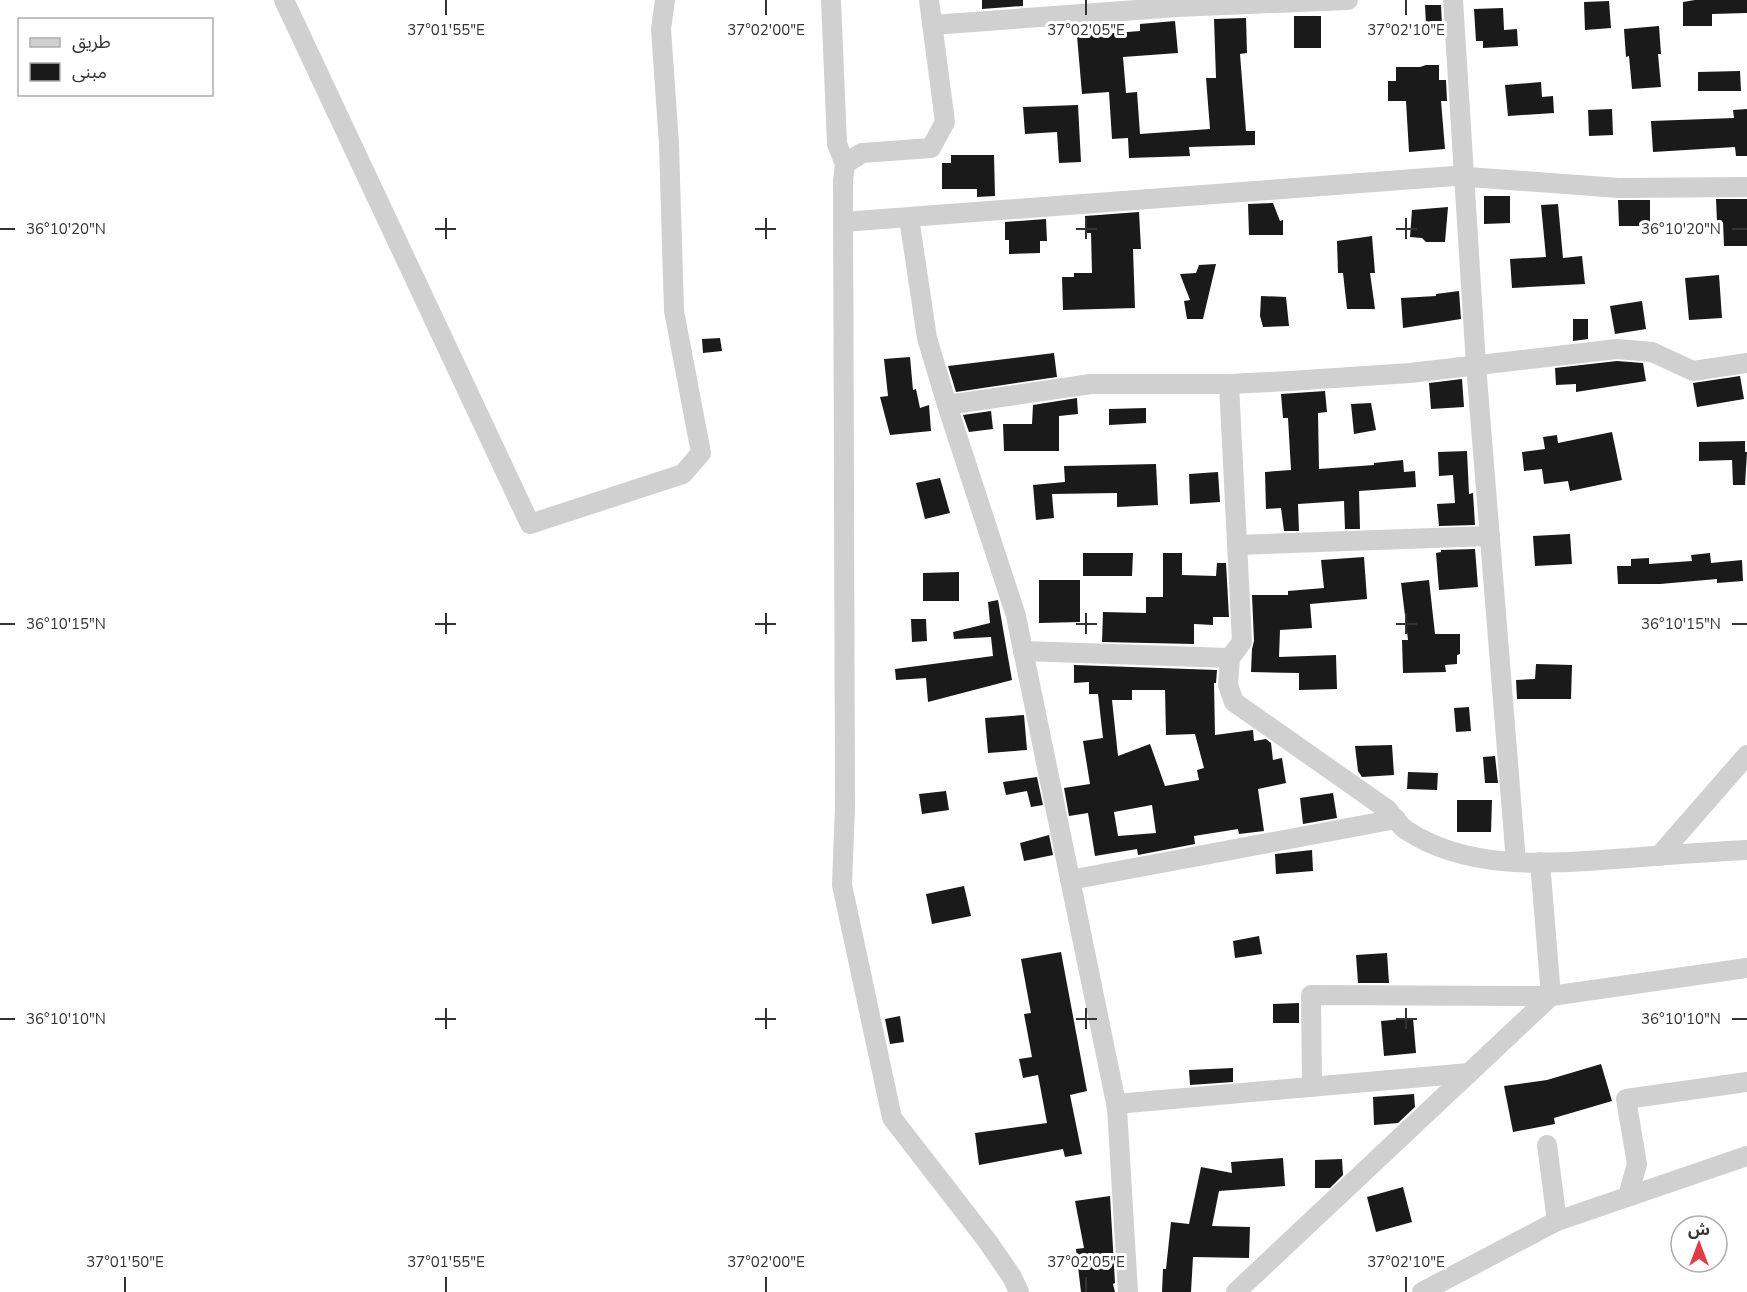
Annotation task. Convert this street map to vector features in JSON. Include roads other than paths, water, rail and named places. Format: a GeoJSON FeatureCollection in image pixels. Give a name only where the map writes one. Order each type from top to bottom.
{"type":"FeatureCollection","features":[{"type":"Feature","properties":{"kind":"street"},"geometry":{"type":"LineString","coordinates":[[284,0],[530,524],[683,474],[701,453],[674,311],[669,144],[661,29],[665,0]]}},
{"type":"Feature","properties":{"kind":"street"},"geometry":{"type":"LineString","coordinates":[[831,0],[837,144],[845,164],[843,222],[845,807],[842,885],[892,1118],[988,1242],[1012,1277],[1019,1292]]}},
{"type":"Feature","properties":{"kind":"street"},"geometry":{"type":"LineString","coordinates":[[845,164],[862,153],[931,148],[945,122],[929,0]]}},
{"type":"Feature","properties":{"kind":"street"},"geometry":{"type":"LineString","coordinates":[[932,25],[1177,3],[1348,0]]}},
{"type":"Feature","properties":{"kind":"street"},"geometry":{"type":"LineString","coordinates":[[1453,0],[1476,365],[1516,862]]}},
{"type":"Feature","properties":{"kind":"street"},"geometry":{"type":"LineString","coordinates":[[843,222],[1463,177],[1619,188],[1747,186]]}},
{"type":"Feature","properties":{"kind":"street"},"geometry":{"type":"LineString","coordinates":[[909,218],[927,338],[946,405],[1016,616],[1116,1104],[1128,1292]]}},
{"type":"Feature","properties":{"kind":"street"},"geometry":{"type":"LineString","coordinates":[[946,405],[1091,384],[1229,384],[1400,373],[1617,349],[1652,352],[1693,371],[1747,363]]}},
{"type":"Feature","properties":{"kind":"street"},"geometry":{"type":"LineString","coordinates":[[1229,384],[1242,642],[1230,658],[1228,685],[1234,702],[1388,810],[1405,829],[1436,846],[1478,858],[1516,862],[1576,862],[1747,850]]}},
{"type":"Feature","properties":{"kind":"street"},"geometry":{"type":"LineString","coordinates":[[1238,545],[1490,536]]}},
{"type":"Feature","properties":{"kind":"street"},"geometry":{"type":"LineString","coordinates":[[1023,651],[1230,658]]}},
{"type":"Feature","properties":{"kind":"street"},"geometry":{"type":"LineString","coordinates":[[1659,856],[1747,755]]}},
{"type":"Feature","properties":{"kind":"street"},"geometry":{"type":"LineString","coordinates":[[1070,880],[1396,819]]}},
{"type":"Feature","properties":{"kind":"street"},"geometry":{"type":"LineString","coordinates":[[1540,862],[1551,996]]}},
{"type":"Feature","properties":{"kind":"street"},"geometry":{"type":"LineString","coordinates":[[1312,1087],[1311,995],[1551,996],[1747,968]]}},
{"type":"Feature","properties":{"kind":"street"},"geometry":{"type":"LineString","coordinates":[[1236,1292],[1551,996]]}},
{"type":"Feature","properties":{"kind":"street"},"geometry":{"type":"LineString","coordinates":[[1116,1104],[1469,1073]]}},
{"type":"Feature","properties":{"kind":"street"},"geometry":{"type":"LineString","coordinates":[[1628,1196],[1637,1164],[1626,1099],[1747,1082]]}},
{"type":"Feature","properties":{"kind":"street"},"geometry":{"type":"LineString","coordinates":[[1547,1145],[1557,1221]]}},
{"type":"Feature","properties":{"kind":"street"},"geometry":{"type":"LineString","coordinates":[[1422,1292],[1557,1221],[1747,1156]]}}]}
